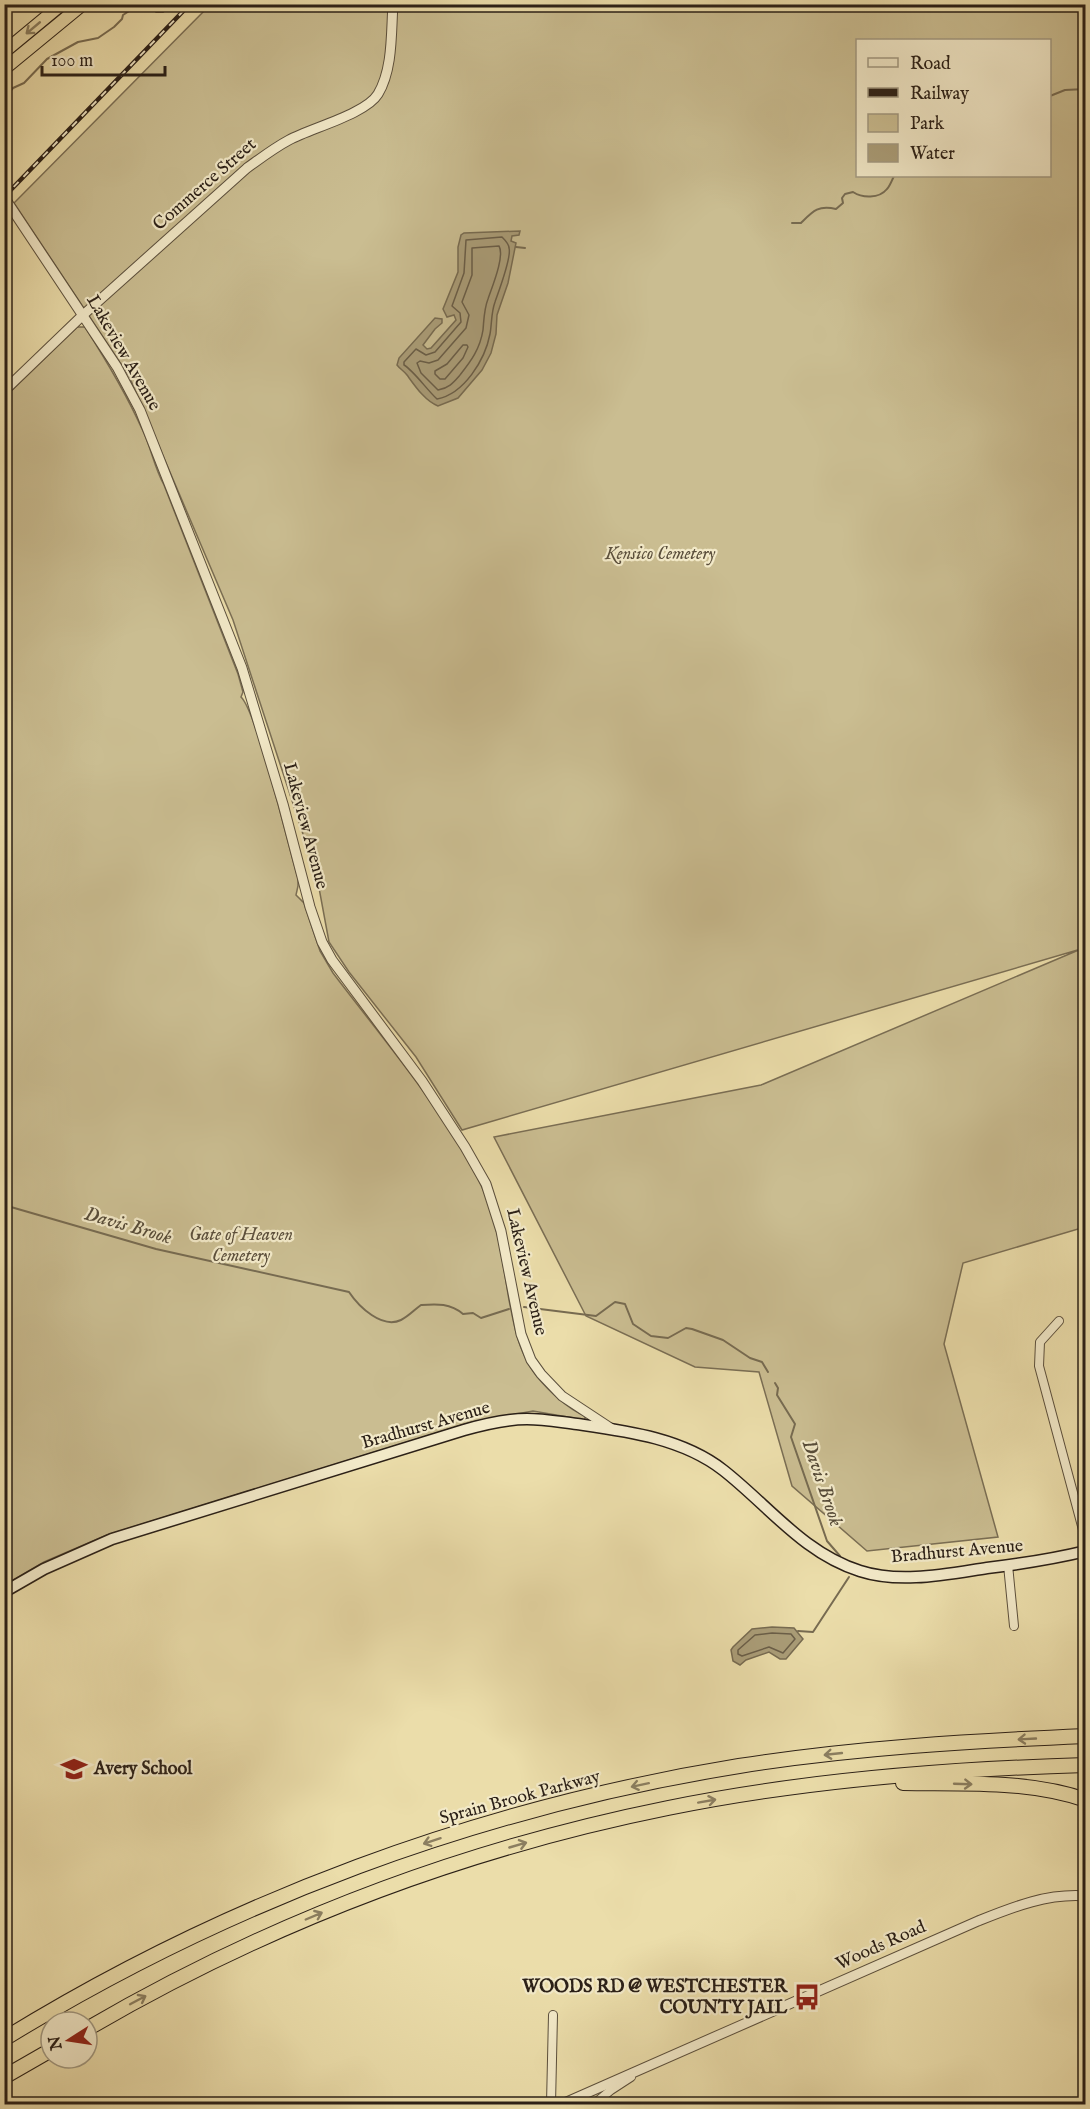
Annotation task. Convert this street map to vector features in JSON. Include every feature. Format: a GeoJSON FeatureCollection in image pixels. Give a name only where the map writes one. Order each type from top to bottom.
{"type":"FeatureCollection","features":[{"type":"Feature","properties":{"kind":"highway"},"geometry":{"type":"LineString","coordinates":[[4,52],[62,4]]}},
{"type":"Feature","properties":{"kind":"highway"},"geometry":{"type":"LineString","coordinates":[[4,69],[83,4]]}},
{"type":"Feature","properties":{"kind":"highway","name":"Sprain Brook Parkway"},"geometry":{"type":"LineString","coordinates":[[4,2039],[139,1964],[261,1906],[398,1853],[525,1813],[683,1776],[799,1758],[921,1745],[1086,1736]]}},
{"type":"Feature","properties":{"kind":"highway"},"geometry":{"type":"LineString","coordinates":[[99,2022],[161,1988],[267,1937],[337,1907],[446,1867],[539,1839],[640,1814],[753,1793],[841,1781],[948,1772],[1086,1765]]}},
{"type":"Feature","properties":{"kind":"highway"},"geometry":{"type":"LineString","coordinates":[[841,1781],[1021,1786],[1086,1800]]}},
{"type":"Feature","properties":{"kind":"highway"},"geometry":{"type":"LineString","coordinates":[[4,2077],[39,2057]]}},
{"type":"Feature","properties":{"kind":"main road","name":"Bradhurst Avenue"},"geometry":{"type":"LineString","coordinates":[[4,1592],[44,1569],[112,1539],[480,1426],[527,1419],[612,1429],[680,1446],[705,1457],[741,1485],[813,1549],[836,1562],[863,1572],[887,1576],[911,1576],[1008,1565],[1086,1551]]}},
{"type":"Feature","properties":{"kind":"street","name":"Commerce Street"},"geometry":{"type":"LineString","coordinates":[[4,392],[83,315],[207,203],[272,149],[370,104],[384,79],[389,56],[393,4]]}},
{"type":"Feature","properties":{"kind":"street","name":"Lakeview Avenue"},"geometry":{"type":"LineString","coordinates":[[4,197],[117,368],[140,410],[242,668],[284,804],[310,908],[322,942],[332,960],[422,1081],[486,1184],[498,1220],[521,1334],[531,1360],[562,1396],[612,1429]]}},
{"type":"Feature","properties":{"kind":"street"},"geometry":{"type":"LineString","coordinates":[[1059,1321],[1040,1342],[1039,1366],[1086,1541]]}},
{"type":"Feature","properties":{"kind":"street"},"geometry":{"type":"LineString","coordinates":[[1008,1565],[1014,1626]]}},
{"type":"Feature","properties":{"kind":"street","name":"Woods Road"},"geometry":{"type":"LineString","coordinates":[[562,2104],[1016,1906],[1052,1896],[1086,1896]]}},
{"type":"Feature","properties":{"kind":"street"},"geometry":{"type":"LineString","coordinates":[[551,2104],[553,2015]]}},
{"type":"Feature","properties":{"kind":"street"},"geometry":{"type":"LineString","coordinates":[[594,2104],[641,2071]]}},
{"type":"Feature","properties":{"kind":"green space","name":"Kensico Cemetery"},"geometry":{"type":"Polygon","coordinates":[[[210,5],[1085,5],[1085,1227],[963,1263],[944,1344],[998,1537],[867,1551],[792,1486],[759,1372],[695,1367],[586,1316],[494,1137],[761,1085],[1081,949],[462,1130],[416,1057],[349,972],[329,942],[317,877],[233,620],[129,376],[14,203],[210,5]]]}},
{"type":"Feature","properties":{"kind":"green space","name":"Gate of Heaven Cemetery"},"geometry":{"type":"Polygon","coordinates":[[[77,327],[85,327],[136,416],[238,674],[243,692],[241,697],[248,708],[264,753],[298,878],[296,895],[304,903],[320,951],[333,973],[428,1098],[462,1150],[484,1191],[489,1206],[498,1237],[515,1329],[525,1357],[544,1385],[568,1406],[585,1416],[585,1420],[533,1411],[472,1422],[107,1535],[44,1562],[5,1585],[5,397],[77,327]]]}},
{"type":"Feature","properties":{"kind":"water"},"geometry":{"type":"Polygon","coordinates":[[[520,231],[519,235],[512,236],[511,241],[516,243],[508,283],[497,315],[496,334],[491,353],[482,370],[458,398],[438,406],[433,404],[397,365],[399,358],[435,318],[442,319],[442,323],[423,345],[427,349],[431,348],[456,320],[454,315],[447,317],[443,309],[458,272],[458,247],[461,235],[520,231]]]}},
{"type":"Feature","properties":{"kind":"water"},"geometry":{"type":"Polygon","coordinates":[[[794,1628],[803,1639],[786,1659],[780,1659],[769,1652],[746,1660],[740,1665],[733,1661],[731,1650],[752,1629],[794,1628]]]}},
{"type":"Feature","properties":{"kind":"waterway","name":"Davis Brook"},"geometry":{"type":"LineString","coordinates":[[4,99],[13,88],[24,83],[47,59],[78,42],[98,38],[114,27],[123,15],[140,4]]}},
{"type":"Feature","properties":{"kind":"waterway","name":"Davis Brook"},"geometry":{"type":"LineString","coordinates":[[151,4],[156,12],[163,12],[172,4]]}},
{"type":"Feature","properties":{"kind":"waterway"},"geometry":{"type":"LineString","coordinates":[[1051,96],[1065,90],[1086,89]]}},
{"type":"Feature","properties":{"kind":"waterway"},"geometry":{"type":"LineString","coordinates":[[792,223],[801,223],[820,209],[836,209],[843,203],[842,198],[845,194],[853,192],[866,196],[880,195],[888,188],[894,177]]}},
{"type":"Feature","properties":{"kind":"waterway"},"geometry":{"type":"LineString","coordinates":[[516,247],[525,248]]}},
{"type":"Feature","properties":{"kind":"waterway","name":"Davis Brook"},"geometry":{"type":"LineString","coordinates":[[4,1205],[156,1249],[349,1292],[365,1310],[386,1322],[401,1320],[421,1305],[448,1306],[463,1314],[473,1313],[481,1318],[509,1309]]}},
{"type":"Feature","properties":{"kind":"waterway","name":"Davis Brook"},"geometry":{"type":"LineString","coordinates":[[524,1307],[596,1316],[615,1302],[625,1304],[633,1324],[651,1336],[668,1338],[686,1328],[692,1329],[723,1340],[750,1358],[762,1362],[768,1372]]}},
{"type":"Feature","properties":{"kind":"waterway","name":"Davis Brook"},"geometry":{"type":"LineString","coordinates":[[775,1383],[778,1388],[777,1395],[795,1424],[791,1437],[827,1541],[840,1556]]}},
{"type":"Feature","properties":{"kind":"waterway","name":"Davis Brook"},"geometry":{"type":"LineString","coordinates":[[798,1631],[813,1632],[849,1577]]}},
{"type":"Feature","properties":{"kind":"railway"},"geometry":{"type":"LineString","coordinates":[[4,197],[190,4]]}},
{"type":"Feature","properties":{"kind":"place","name":"Avery School"},"geometry":{"type":"Point","coordinates":[74,1769]}},
{"type":"Feature","properties":{"kind":"place","name":"WOODS RD @ WESTCHESTER COUNTY JAIL"},"geometry":{"type":"Point","coordinates":[807,1997]}}]}
